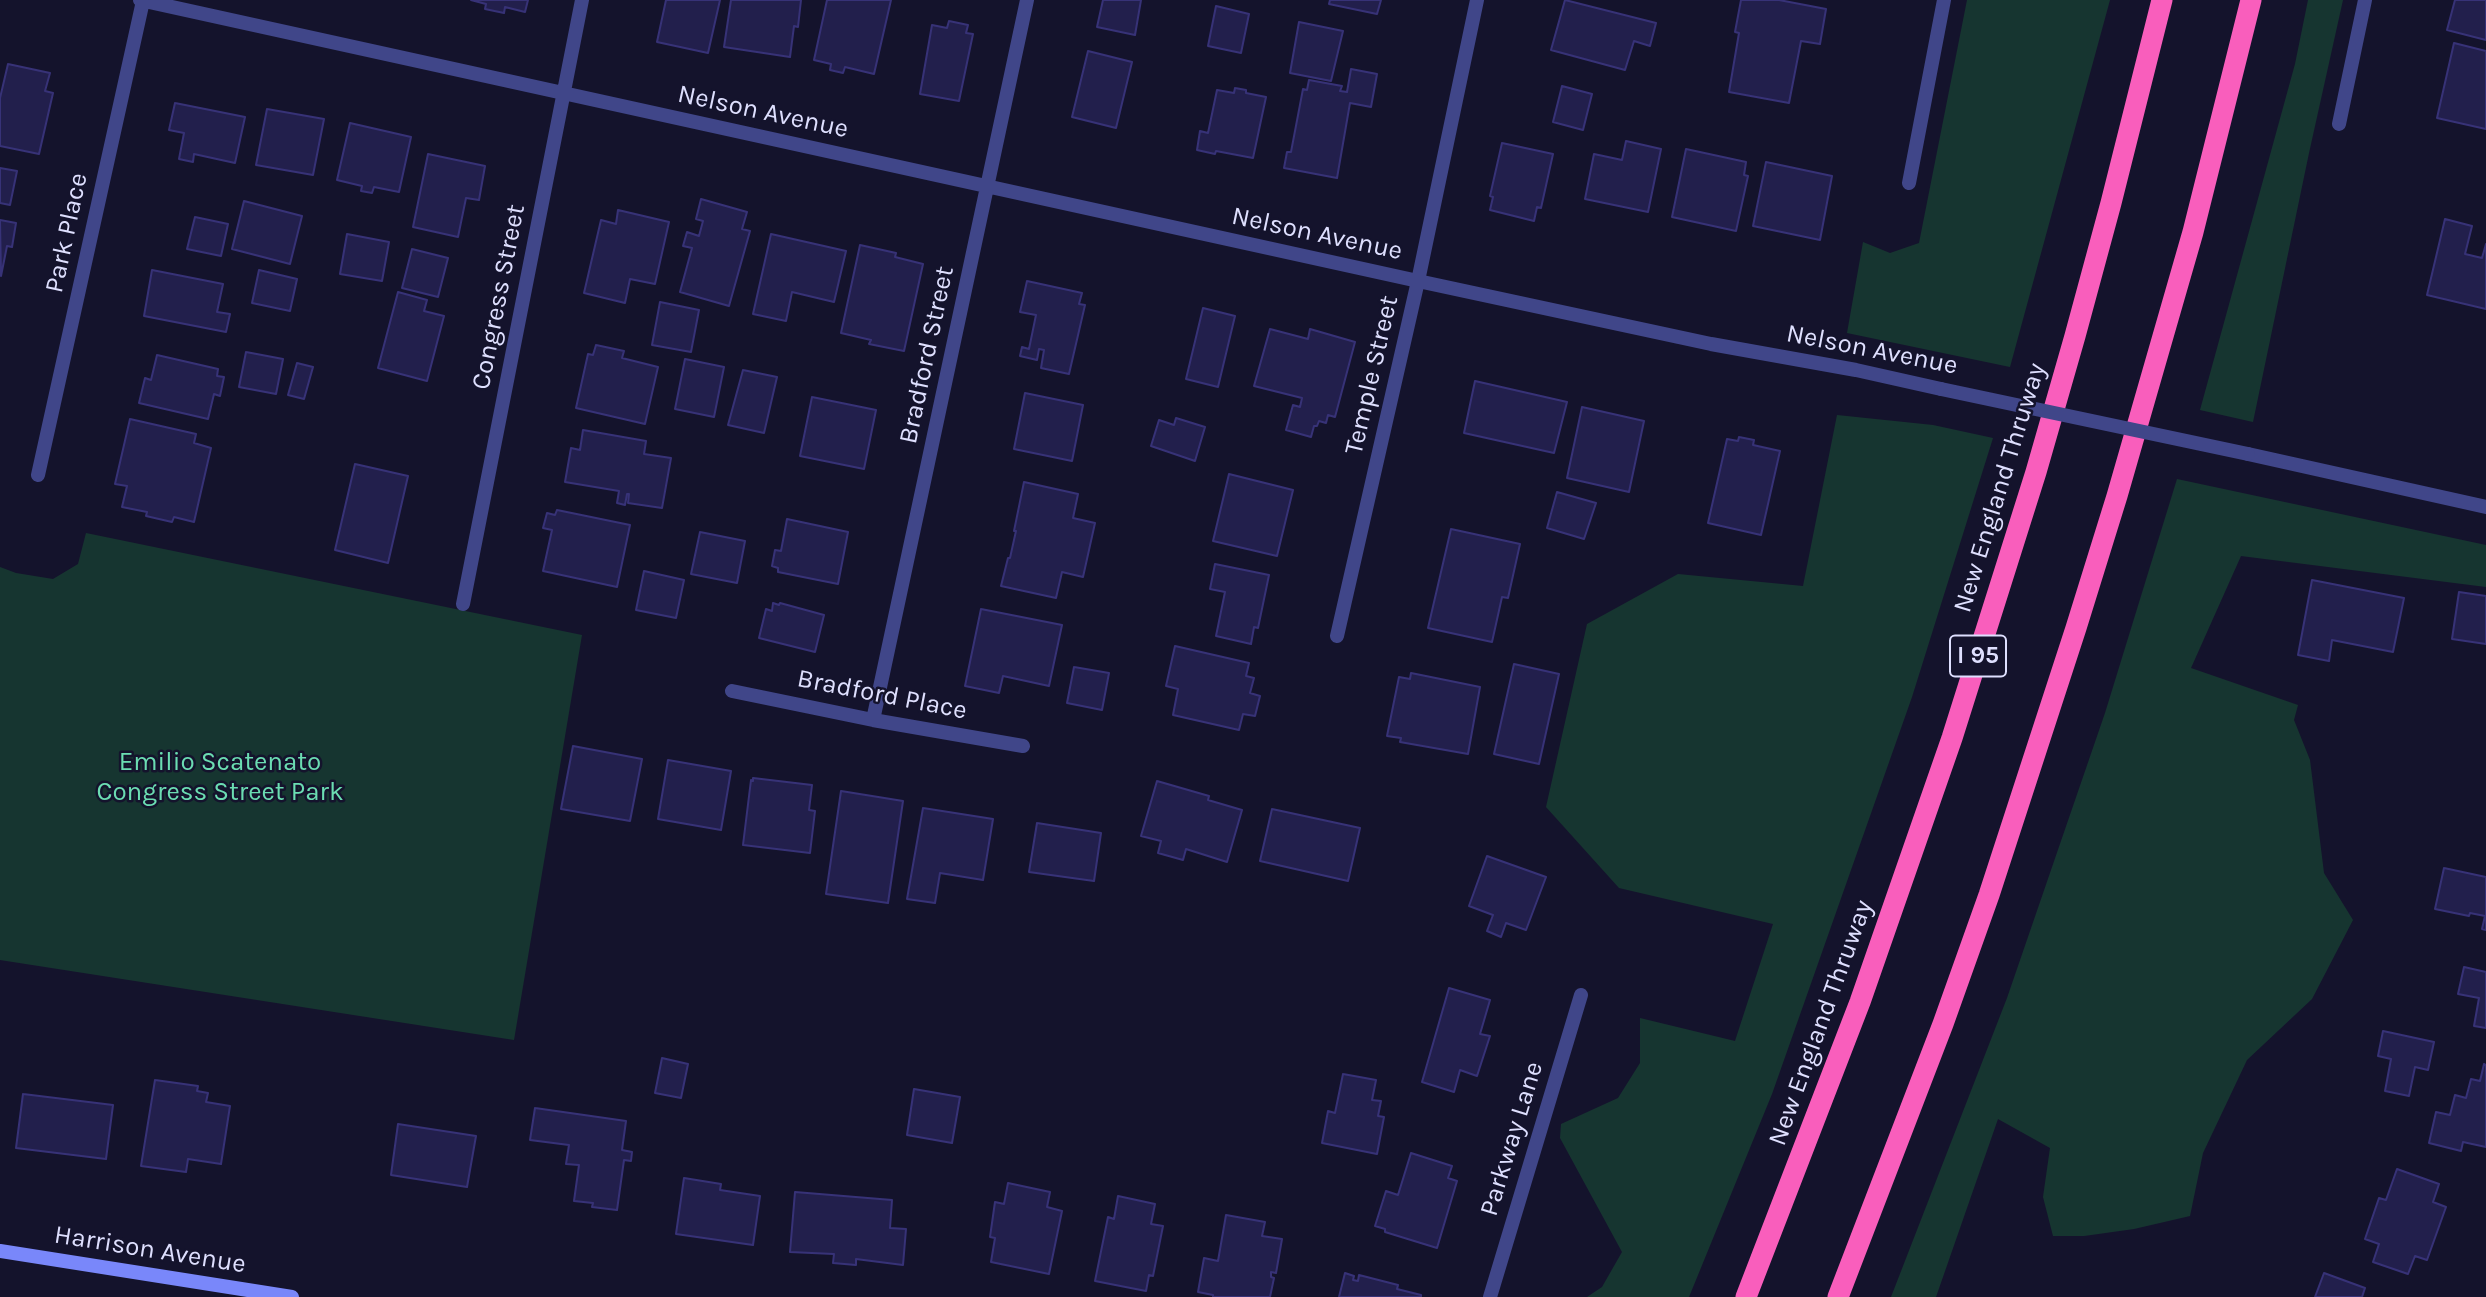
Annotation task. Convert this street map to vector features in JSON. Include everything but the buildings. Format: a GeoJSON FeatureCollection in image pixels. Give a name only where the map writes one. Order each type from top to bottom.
{"type":"FeatureCollection","features":[{"type":"Feature","properties":{"kind":"highway","name":"New England Thruway"},"geometry":{"type":"LineString","coordinates":[[1746,1297],[1860,1002],[1968,690],[2075,336],[2162,0]]}},
{"type":"Feature","properties":{"kind":"highway"},"geometry":{"type":"LineString","coordinates":[[1838,1297],[1975,934],[2081,614],[2118,496],[2193,232],[2251,0]]}},
{"type":"Feature","properties":{"kind":"main road","name":"Harrison Avenue"},"geometry":{"type":"LineString","coordinates":[[0,1251],[239,1293],[292,1297]]}},
{"type":"Feature","properties":{"kind":"street","name":"Nelson Avenue"},"geometry":{"type":"LineString","coordinates":[[141,0],[1418,281],[1711,344],[1856,370],[2486,507]]}},
{"type":"Feature","properties":{"kind":"street","name":"Park Place"},"geometry":{"type":"LineString","coordinates":[[38,475],[141,0]]}},
{"type":"Feature","properties":{"kind":"street","name":"Congress Street"},"geometry":{"type":"LineString","coordinates":[[463,604],[582,0]]}},
{"type":"Feature","properties":{"kind":"street","name":"Bradford Street"},"geometry":{"type":"LineString","coordinates":[[873,720],[1027,0]]}},
{"type":"Feature","properties":{"kind":"street","name":"Temple Street"},"geometry":{"type":"LineString","coordinates":[[1337,636],[1418,281],[1477,0]]}},
{"type":"Feature","properties":{"kind":"street"},"geometry":{"type":"LineString","coordinates":[[1909,183],[1944,0]]}},
{"type":"Feature","properties":{"kind":"street"},"geometry":{"type":"LineString","coordinates":[[2339,124],[2365,0]]}},
{"type":"Feature","properties":{"kind":"street","name":"Bradford Place"},"geometry":{"type":"LineString","coordinates":[[732,691],[873,720],[1023,746]]}},
{"type":"Feature","properties":{"kind":"street","name":"Parkway Lane"},"geometry":{"type":"LineString","coordinates":[[1490,1297],[1581,995]]}},
{"type":"Feature","properties":{"kind":"green space"},"geometry":{"type":"Polygon","coordinates":[[[1967,0],[2110,0],[2010,367],[1847,333],[1863,242],[1890,253],[1919,243],[1967,0]]]}},
{"type":"Feature","properties":{"kind":"green space"},"geometry":{"type":"Polygon","coordinates":[[[2308,0],[2343,0],[2253,422],[2200,410],[2295,64],[2308,0]]]}},
{"type":"Feature","properties":{"kind":"green space"},"geometry":{"type":"Polygon","coordinates":[[[1837,415],[1933,425],[1993,438],[1912,697],[1772,1094],[1689,1297],[1587,1297],[1602,1287],[1622,1252],[1560,1138],[1561,1124],[1618,1098],[1640,1063],[1640,1018],[1735,1041],[1773,924],[1619,888],[1546,807],[1587,624],[1678,574],[1803,586],[1837,415]]]}},
{"type":"Feature","properties":{"kind":"green space"},"geometry":{"type":"Polygon","coordinates":[[[2177,479],[2486,545],[2486,587],[2241,556],[2191,668],[2298,705],[2294,720],[2310,760],[2324,873],[2353,920],[2312,999],[2247,1060],[2203,1153],[2190,1216],[2134,1229],[2084,1236],[2053,1236],[2043,1197],[2050,1148],[1998,1119],[1936,1297],[1891,1297],[2007,998],[2105,713],[2177,479]]]}},
{"type":"Feature","properties":{"kind":"green space","name":"Emilio Scatenato Congress Street Park"},"geometry":{"type":"Polygon","coordinates":[[[86,533],[582,635],[514,1040],[0,960],[0,567],[16,573],[53,579],[78,564],[86,533]]]}}]}
